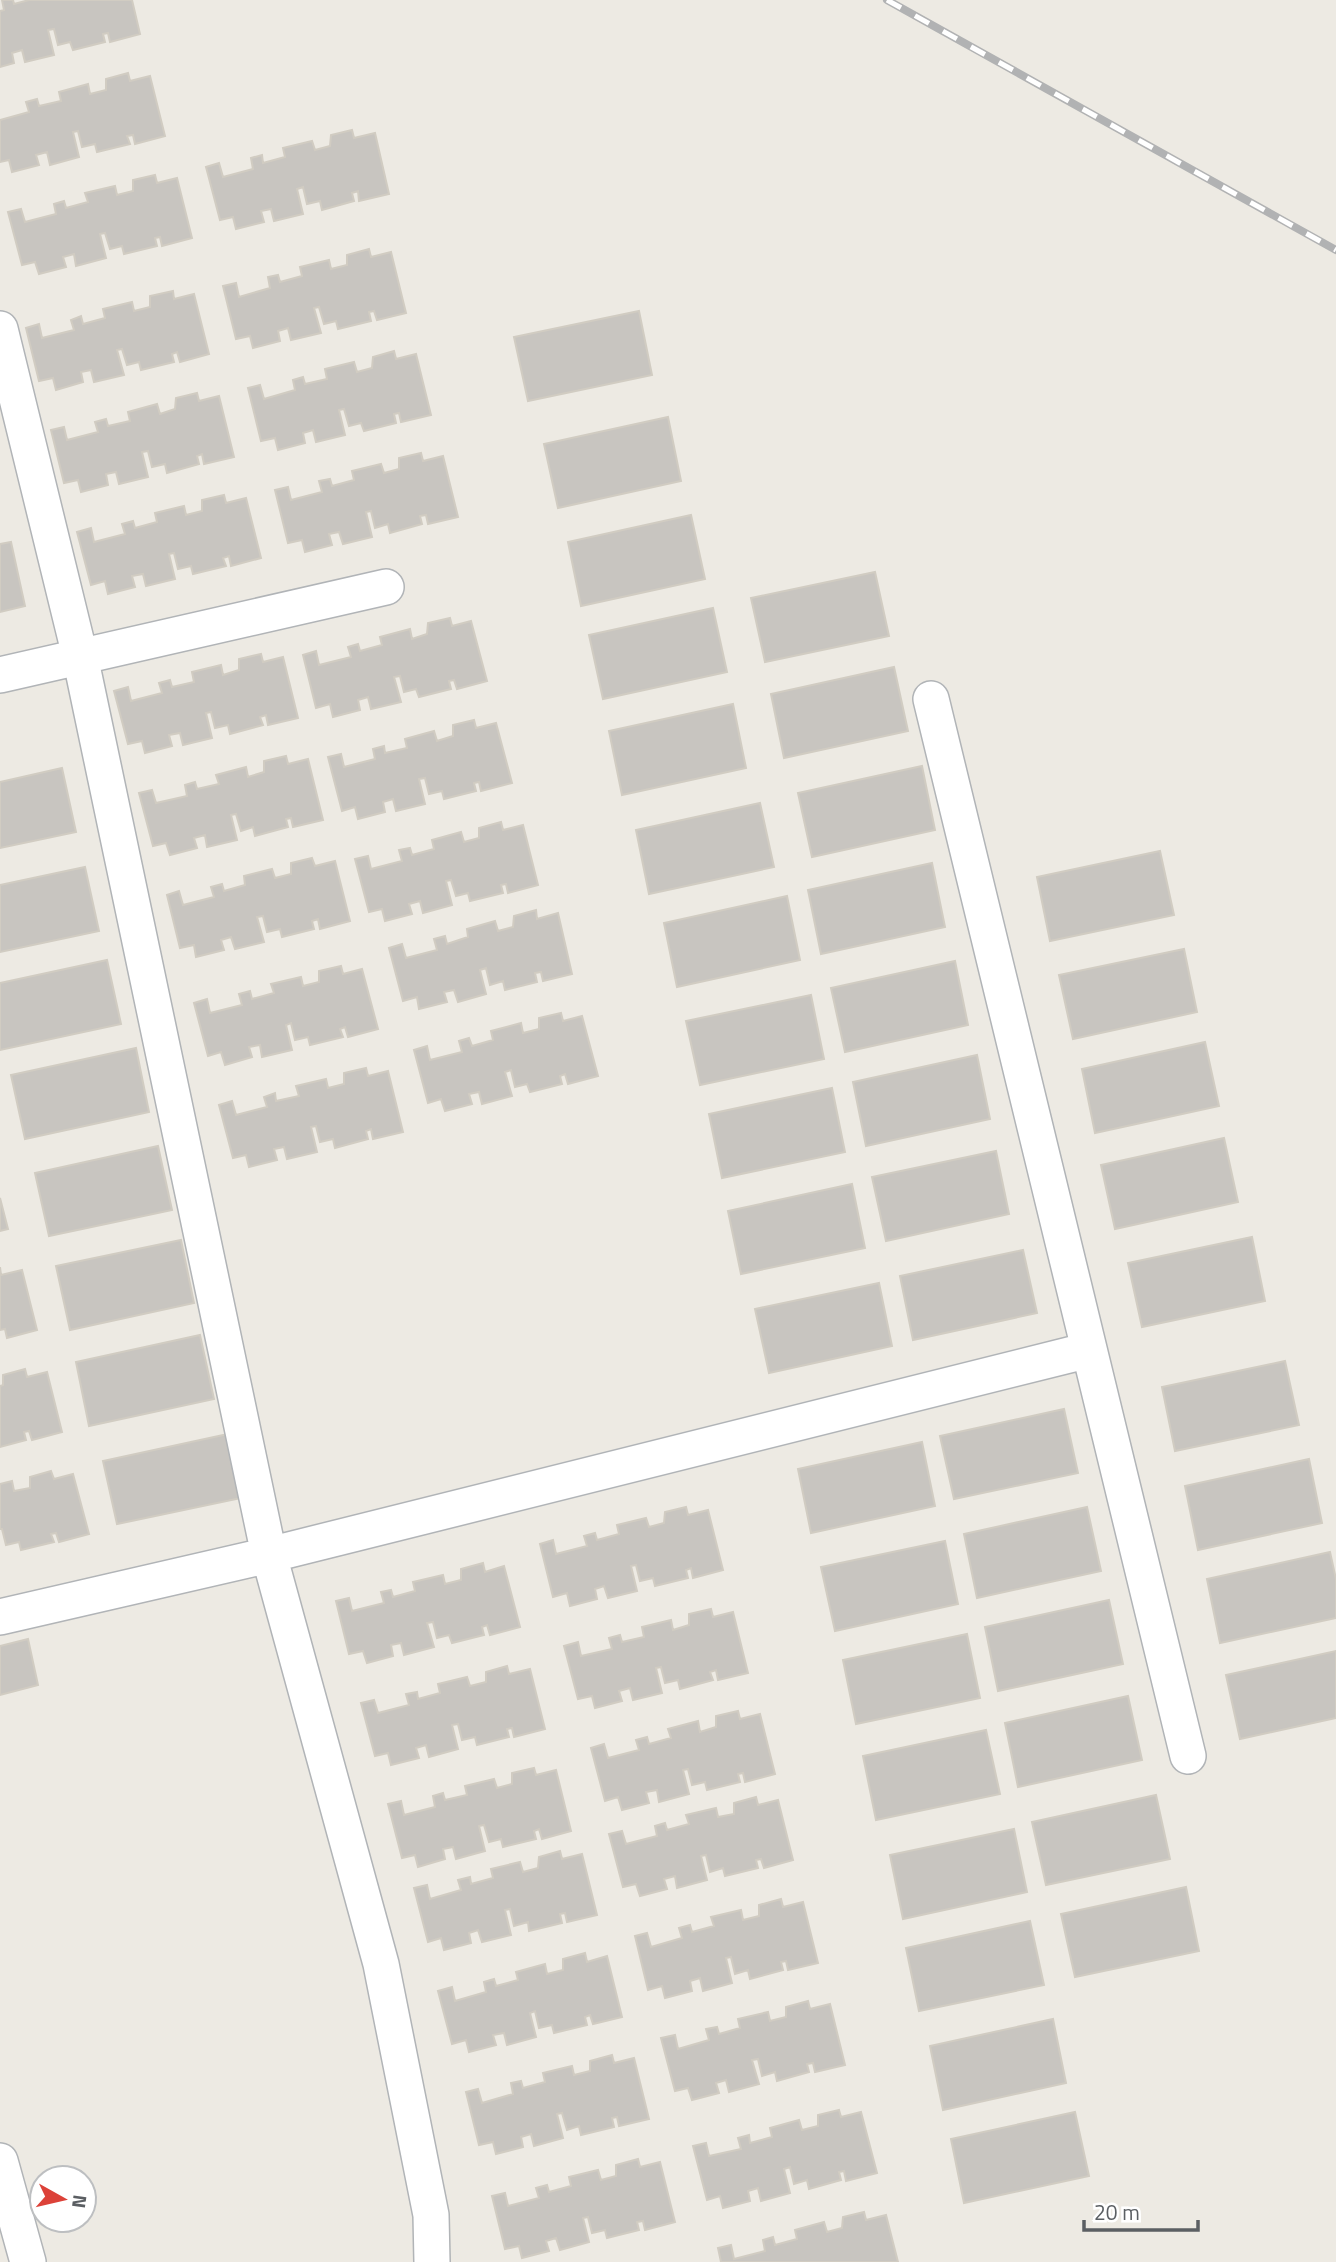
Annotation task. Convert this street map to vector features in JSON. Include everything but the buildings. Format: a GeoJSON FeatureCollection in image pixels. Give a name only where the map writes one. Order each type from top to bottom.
{"type":"FeatureCollection","features":[{"type":"Feature","properties":{"kind":"street"},"geometry":{"type":"LineString","coordinates":[[0,329],[80,656],[269,1555],[381,1964],[431,2215],[432,2262]]}},
{"type":"Feature","properties":{"kind":"street"},"geometry":{"type":"LineString","coordinates":[[0,676],[386,587]]}},
{"type":"Feature","properties":{"kind":"street"},"geometry":{"type":"LineString","coordinates":[[931,699],[1188,1756]]}},
{"type":"Feature","properties":{"kind":"street"},"geometry":{"type":"LineString","coordinates":[[0,1616],[269,1555],[1089,1350]]}},
{"type":"Feature","properties":{"kind":"street"},"geometry":{"type":"LineString","coordinates":[[0,2161],[28,2262]]}},
{"type":"Feature","properties":{"kind":"railway"},"geometry":{"type":"LineString","coordinates":[[887,0],[1336,250]]}}]}
